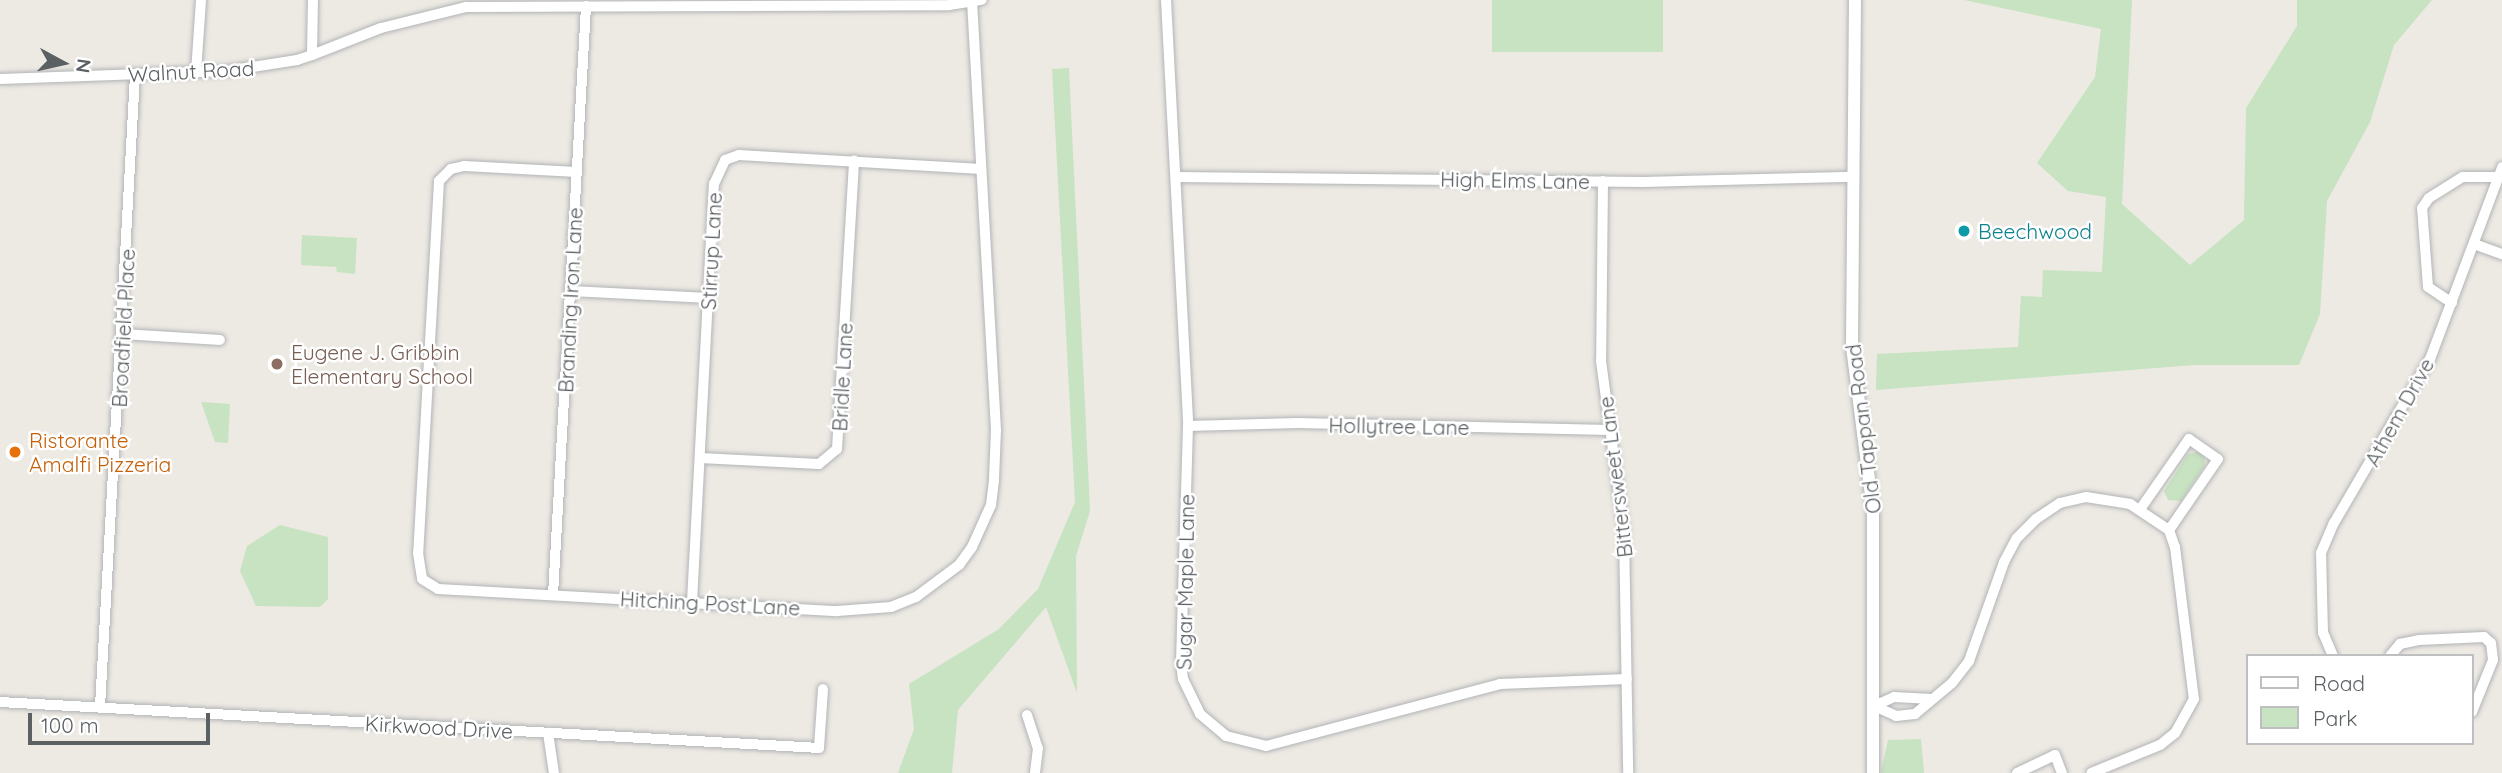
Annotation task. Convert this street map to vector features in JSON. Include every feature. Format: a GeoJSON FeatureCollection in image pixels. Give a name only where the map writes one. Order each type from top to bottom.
{"type":"FeatureCollection","features":[{"type":"Feature","properties":{"kind":"street"},"geometry":{"type":"LineString","coordinates":[[196,72],[201,0]]}},
{"type":"Feature","properties":{"kind":"street"},"geometry":{"type":"LineString","coordinates":[[313,0],[312,55],[440,12],[505,5],[977,1]]}},
{"type":"Feature","properties":{"kind":"street","name":"Sugar Maple Lane"},"geometry":{"type":"LineString","coordinates":[[1166,0],[1188,426],[1183,679],[1200,714],[1226,736],[1245,744],[1280,745],[1500,684],[1627,679]]}},
{"type":"Feature","properties":{"kind":"street","name":"Old Tappan Road"},"geometry":{"type":"LineString","coordinates":[[1855,0],[1852,348],[1873,512],[1873,773]]}},
{"type":"Feature","properties":{"kind":"street","name":"Hitching Post Lane"},"geometry":{"type":"LineString","coordinates":[[577,172],[464,166],[442,176],[437,203],[418,569],[422,579],[438,589],[837,611],[891,607],[935,586],[972,547],[991,505],[996,430],[981,169],[977,1]]}},
{"type":"Feature","properties":{"kind":"street","name":"Branding Iron Lane"},"geometry":{"type":"LineString","coordinates":[[554,595],[586,6]]}},
{"type":"Feature","properties":{"kind":"street","name":"Walnut Road"},"geometry":{"type":"LineString","coordinates":[[0,79],[196,72],[297,60],[312,55]]}},
{"type":"Feature","properties":{"kind":"street","name":"Broadfield Place"},"geometry":{"type":"LineString","coordinates":[[100,708],[123,334],[135,75]]}},
{"type":"Feature","properties":{"kind":"street","name":"Stirrup Lane"},"geometry":{"type":"LineString","coordinates":[[692,602],[715,184],[725,160],[739,155],[981,169]]}},
{"type":"Feature","properties":{"kind":"street","name":"Bridle Lane"},"geometry":{"type":"LineString","coordinates":[[700,458],[819,464],[837,449],[854,162]]}},
{"type":"Feature","properties":{"kind":"street"},"geometry":{"type":"LineString","coordinates":[[2452,303],[2428,287],[2422,208],[2429,198],[2463,177],[2499,172]]}},
{"type":"Feature","properties":{"kind":"street","name":"Athem Drive"},"geometry":{"type":"LineString","coordinates":[[2332,654],[2323,633],[2322,553],[2334,523],[2417,386],[2452,303],[2499,172]]}},
{"type":"Feature","properties":{"kind":"street","name":"High Elms Lane"},"geometry":{"type":"LineString","coordinates":[[1176,177],[1603,181],[1854,177]]}},
{"type":"Feature","properties":{"kind":"street","name":"Bittersweet Lane"},"geometry":{"type":"LineString","coordinates":[[1603,181],[1601,361],[1625,532],[1628,773]]}},
{"type":"Feature","properties":{"kind":"street"},"geometry":{"type":"LineString","coordinates":[[2474,244],[2502,254]]}},
{"type":"Feature","properties":{"kind":"street"},"geometry":{"type":"LineString","coordinates":[[570,291],[709,298]]}},
{"type":"Feature","properties":{"kind":"street"},"geometry":{"type":"LineString","coordinates":[[123,334],[220,340]]}},
{"type":"Feature","properties":{"kind":"street","name":"Hollytree Lane"},"geometry":{"type":"LineString","coordinates":[[1188,426],[1298,423],[1609,430]]}},
{"type":"Feature","properties":{"kind":"street"},"geometry":{"type":"LineString","coordinates":[[2141,508],[2189,439],[2218,459],[2169,530]]}},
{"type":"Feature","properties":{"kind":"street"},"geometry":{"type":"LineString","coordinates":[[1874,706],[1896,716],[1914,714],[1952,683],[1969,661],[2004,562],[2017,538],[2036,519],[2060,503],[2086,497],[2141,508],[2169,530],[2180,565],[2194,699],[2175,733],[2160,745],[2091,773]]}},
{"type":"Feature","properties":{"kind":"street"},"geometry":{"type":"LineString","coordinates":[[2392,654],[2400,644],[2419,640],[2484,637],[2491,643],[2493,660],[2474,707]]}},
{"type":"Feature","properties":{"kind":"street","name":"Kirkwood Drive"},"geometry":{"type":"LineString","coordinates":[[0,702],[819,748],[823,689]]}},
{"type":"Feature","properties":{"kind":"street"},"geometry":{"type":"LineString","coordinates":[[1874,706],[1894,697],[1932,699]]}},
{"type":"Feature","properties":{"kind":"street"},"geometry":{"type":"LineString","coordinates":[[1027,715],[1038,748],[1035,773]]}},
{"type":"Feature","properties":{"kind":"street"},"geometry":{"type":"LineString","coordinates":[[548,733],[554,773]]}},
{"type":"Feature","properties":{"kind":"street"},"geometry":{"type":"LineString","coordinates":[[2017,773],[2055,755],[2062,773]]}},
{"type":"Feature","properties":{"kind":"green space"},"geometry":{"type":"Polygon","coordinates":[[[1492,0],[1663,0],[1663,52],[1492,52],[1492,0]]]}},
{"type":"Feature","properties":{"kind":"green space"},"geometry":{"type":"Polygon","coordinates":[[[1964,0],[2132,0],[2122,204],[2190,265],[2244,220],[2246,108],[2297,26],[2297,0],[2432,0],[2394,45],[2370,122],[2327,201],[2320,314],[2299,365],[2194,365],[1876,390],[1877,354],[2018,347],[2021,296],[2042,297],[2043,270],[2102,272],[2106,197],[2068,191],[2037,163],[2095,77],[2101,29],[1964,0]]]}},
{"type":"Feature","properties":{"kind":"green space"},"geometry":{"type":"Polygon","coordinates":[[[1069,68],[1090,511],[1076,556],[1077,693],[1046,607],[958,710],[952,773],[898,773],[914,729],[909,684],[999,629],[1038,589],[1075,502],[1052,69],[1069,68]]]}},
{"type":"Feature","properties":{"kind":"green space"},"geometry":{"type":"Polygon","coordinates":[[[302,235],[357,238],[355,274],[337,272],[336,267],[301,265],[302,235]]]}},
{"type":"Feature","properties":{"kind":"green space"},"geometry":{"type":"Polygon","coordinates":[[[201,402],[230,404],[228,443],[215,442],[201,402]]]}},
{"type":"Feature","properties":{"kind":"green space"},"geometry":{"type":"Polygon","coordinates":[[[2198,452],[2204,456],[2205,465],[2181,501],[2168,500],[2164,491],[2188,454],[2198,452]]]}},
{"type":"Feature","properties":{"kind":"green space"},"geometry":{"type":"Polygon","coordinates":[[[280,525],[328,537],[328,599],[320,607],[256,606],[240,571],[247,546],[280,525]]]}},
{"type":"Feature","properties":{"kind":"green space"},"geometry":{"type":"Polygon","coordinates":[[[1921,739],[1924,773],[1881,773],[1888,740],[1921,739]]]}},
{"type":"Feature","properties":{"kind":"place","name":"Beechwood"},"geometry":{"type":"Point","coordinates":[1964,231]}},
{"type":"Feature","properties":{"kind":"place","name":"Eugene J. Gribbin Elementary School"},"geometry":{"type":"Point","coordinates":[277,364]}},
{"type":"Feature","properties":{"kind":"place","name":"Ristorante Amalfi Pizzeria"},"geometry":{"type":"Point","coordinates":[15,452]}}]}
